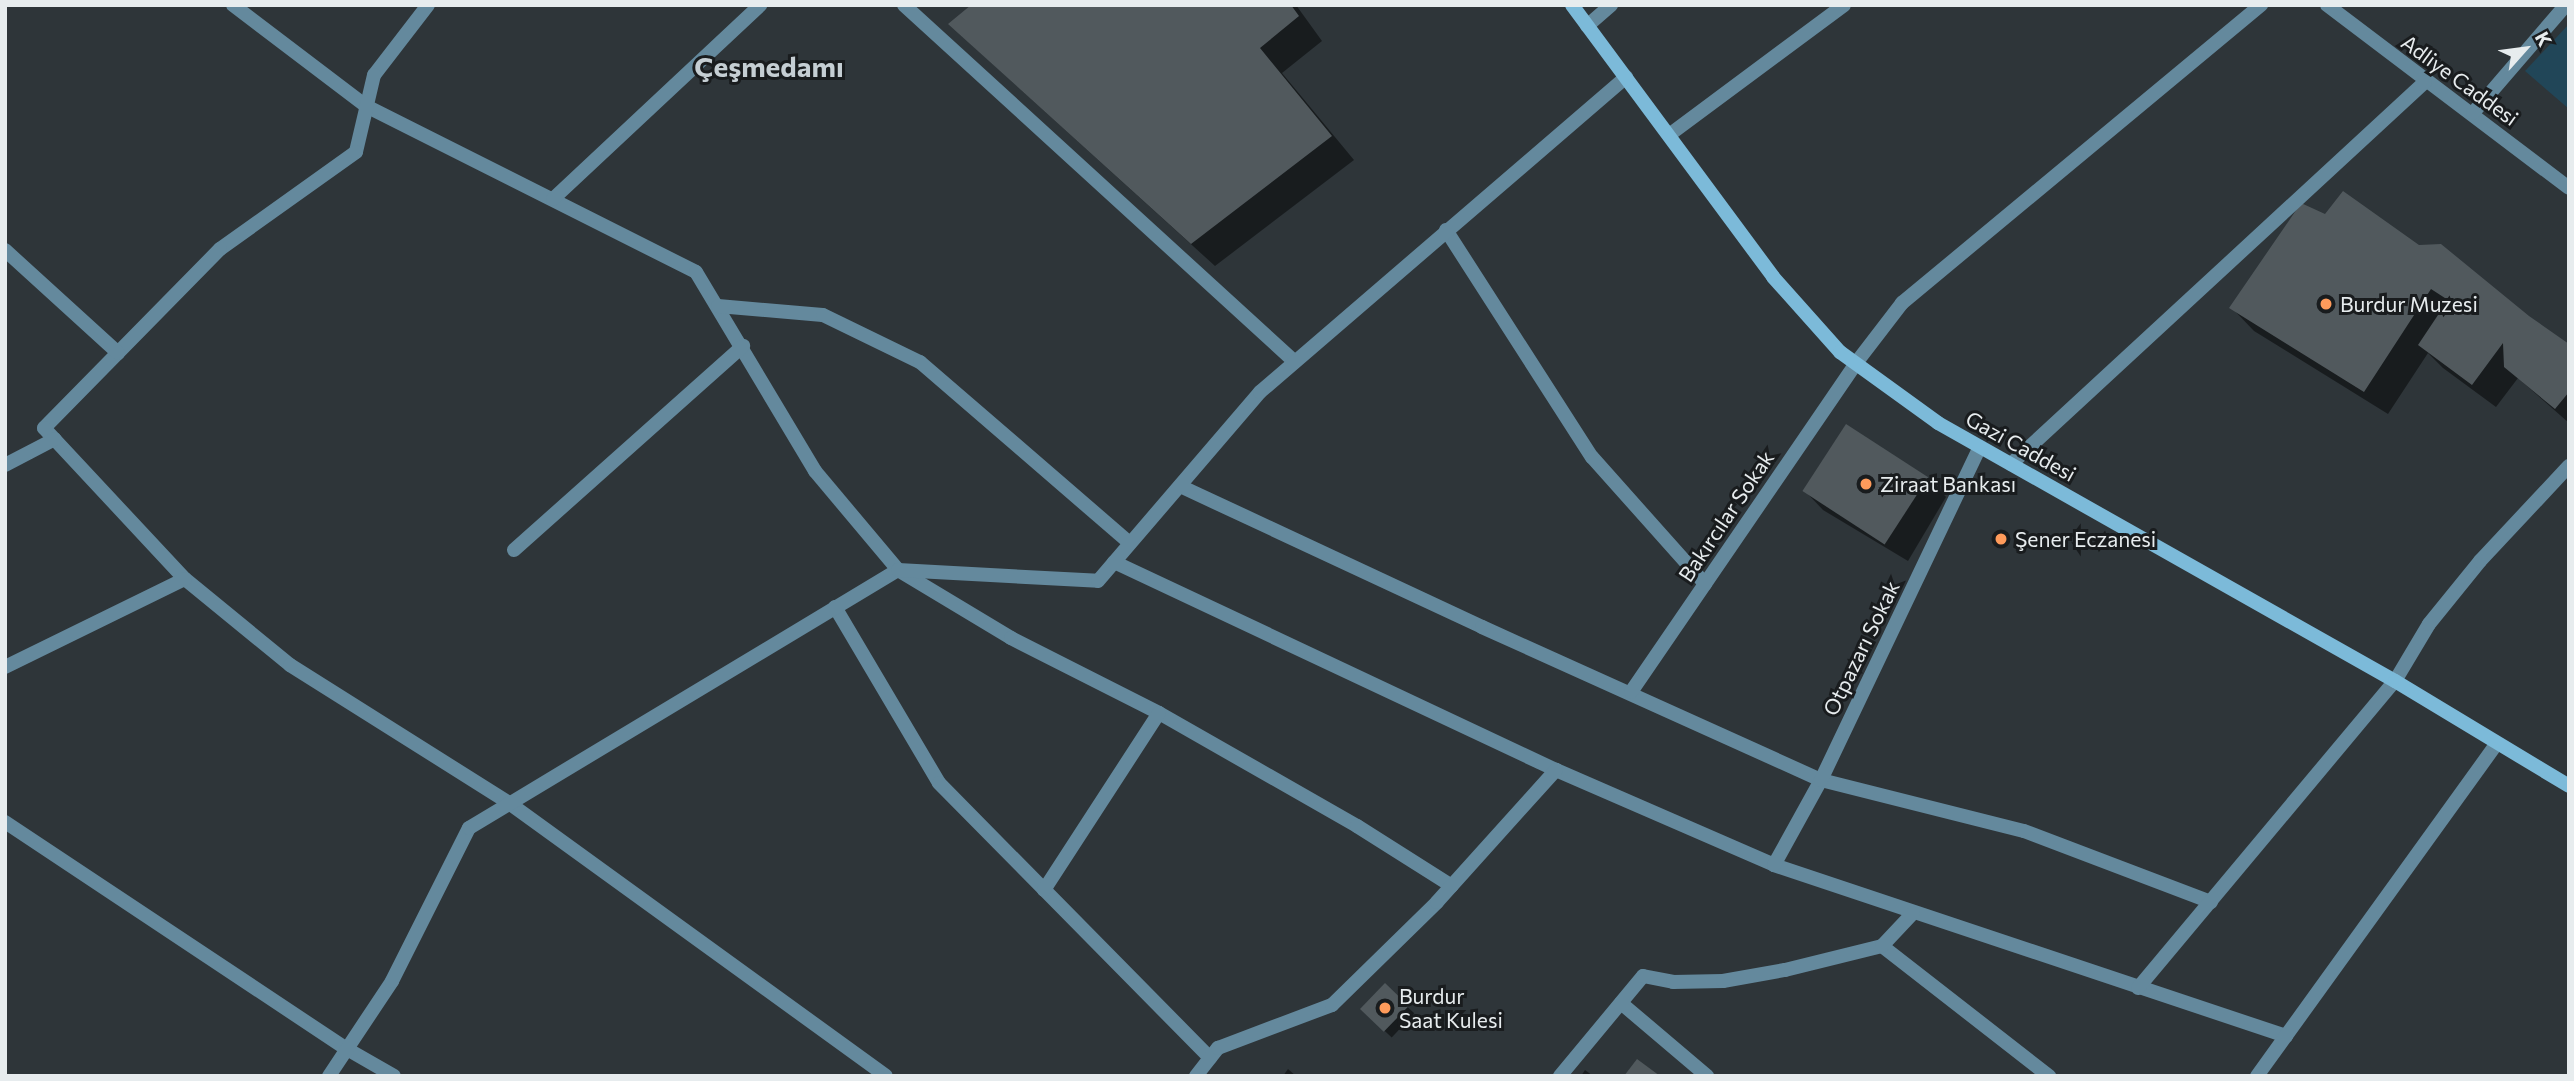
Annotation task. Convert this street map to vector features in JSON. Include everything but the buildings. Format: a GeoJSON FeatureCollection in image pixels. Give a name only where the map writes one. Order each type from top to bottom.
{"type":"FeatureCollection","features":[{"type":"Feature","properties":{"kind":"main road","name":"Gazi Caddesi"},"geometry":{"type":"LineString","coordinates":[[1572,5],[1773,277],[1840,352],[1938,423],[2395,681],[2569,786]]}},
{"type":"Feature","properties":{"kind":"street"},"geometry":{"type":"LineString","coordinates":[[233,5],[366,106],[696,272],[743,346],[815,471],[898,570],[1011,638],[1159,713],[1357,826],[1452,886]]}},
{"type":"Feature","properties":{"kind":"street"},"geometry":{"type":"LineString","coordinates":[[428,5],[374,75],[356,152],[220,249],[44,428],[185,579],[290,665],[509,803],[886,1076]]}},
{"type":"Feature","properties":{"kind":"street"},"geometry":{"type":"LineString","coordinates":[[553,199],[760,5]]}},
{"type":"Feature","properties":{"kind":"street"},"geometry":{"type":"LineString","coordinates":[[904,5],[1295,362]]}},
{"type":"Feature","properties":{"kind":"street"},"geometry":{"type":"LineString","coordinates":[[1587,26],[1611,5]]}},
{"type":"Feature","properties":{"kind":"street"},"geometry":{"type":"LineString","coordinates":[[1669,135],[1844,5]]}},
{"type":"Feature","properties":{"kind":"street","name":"Bakırcılar Sokak"},"geometry":{"type":"LineString","coordinates":[[1631,692],[1856,363],[1902,303],[2261,5]]}},
{"type":"Feature","properties":{"kind":"street","name":"Adliye Caddesi"},"geometry":{"type":"LineString","coordinates":[[2326,5],[2425,82],[2473,113],[2569,188]]}},
{"type":"Feature","properties":{"kind":"street"},"geometry":{"type":"LineString","coordinates":[[2473,113],[2566,5]]}},
{"type":"Feature","properties":{"kind":"street"},"geometry":{"type":"LineString","coordinates":[[329,1076],[392,981],[469,828],[898,570],[1098,581],[1261,392],[1626,77]]}},
{"type":"Feature","properties":{"kind":"street"},"geometry":{"type":"LineString","coordinates":[[2011,464],[2425,82]]}},
{"type":"Feature","properties":{"kind":"street"},"geometry":{"type":"LineString","coordinates":[[1447,230],[1592,457],[1705,584]]}},
{"type":"Feature","properties":{"kind":"street"},"geometry":{"type":"LineString","coordinates":[[5,250],[118,353]]}},
{"type":"Feature","properties":{"kind":"street"},"geometry":{"type":"LineString","coordinates":[[718,306],[822,316],[920,362],[1130,543]]}},
{"type":"Feature","properties":{"kind":"street"},"geometry":{"type":"LineString","coordinates":[[514,550],[743,346]]}},
{"type":"Feature","properties":{"kind":"street"},"geometry":{"type":"LineString","coordinates":[[5,465],[55,439]]}},
{"type":"Feature","properties":{"kind":"street","name":"Otpazarı Sokak"},"geometry":{"type":"LineString","coordinates":[[1774,865],[1821,780],[1980,447]]}},
{"type":"Feature","properties":{"kind":"street"},"geometry":{"type":"LineString","coordinates":[[2138,988],[2395,681],[2428,624],[2480,561],[2569,466]]}},
{"type":"Feature","properties":{"kind":"street"},"geometry":{"type":"LineString","coordinates":[[1180,486],[1482,627],[1821,780],[2024,831],[2211,902]]}},
{"type":"Feature","properties":{"kind":"street"},"geometry":{"type":"LineString","coordinates":[[1114,562],[1556,770],[1774,865],[2286,1036]]}},
{"type":"Feature","properties":{"kind":"street"},"geometry":{"type":"LineString","coordinates":[[5,667],[185,579]]}},
{"type":"Feature","properties":{"kind":"street"},"geometry":{"type":"LineString","coordinates":[[835,607],[939,783],[1210,1058]]}},
{"type":"Feature","properties":{"kind":"street"},"geometry":{"type":"LineString","coordinates":[[1044,890],[1159,713]]}},
{"type":"Feature","properties":{"kind":"street"},"geometry":{"type":"LineString","coordinates":[[2257,1076],[2497,743]]}},
{"type":"Feature","properties":{"kind":"street"},"geometry":{"type":"LineString","coordinates":[[1196,1076],[1217,1048],[1332,1005],[1452,886],[1556,770]]}},
{"type":"Feature","properties":{"kind":"street"},"geometry":{"type":"LineString","coordinates":[[5,822],[346,1049],[394,1076]]}},
{"type":"Feature","properties":{"kind":"street"},"geometry":{"type":"LineString","coordinates":[[1560,1076],[1643,976],[1673,982],[1723,981],[1882,946],[1913,913]]}},
{"type":"Feature","properties":{"kind":"street"},"geometry":{"type":"LineString","coordinates":[[1882,946],[2049,1076]]}},
{"type":"Feature","properties":{"kind":"street"},"geometry":{"type":"LineString","coordinates":[[1621,1003],[1707,1076]]}},
{"type":"Feature","properties":{"kind":"shaded area"},"geometry":{"type":"Polygon","coordinates":[[[2569,24],[2569,109],[2525,71],[2569,24]]]}},
{"type":"Feature","properties":{"kind":"place","name":"Burdur Muzesi"},"geometry":{"type":"Point","coordinates":[2326,304]}},
{"type":"Feature","properties":{"kind":"place","name":"Ziraat Bankası"},"geometry":{"type":"Point","coordinates":[1866,484]}},
{"type":"Feature","properties":{"kind":"place","name":"Şener Eczanesi"},"geometry":{"type":"Point","coordinates":[2001,539]}},
{"type":"Feature","properties":{"kind":"place","name":"Burdur Saat Kulesi"},"geometry":{"type":"Point","coordinates":[1385,1008]}},
{"type":"Feature","properties":{"kind":"district","name":"Çeşmedamı"},"geometry":{"type":"Point","coordinates":[769,66]}}]}
